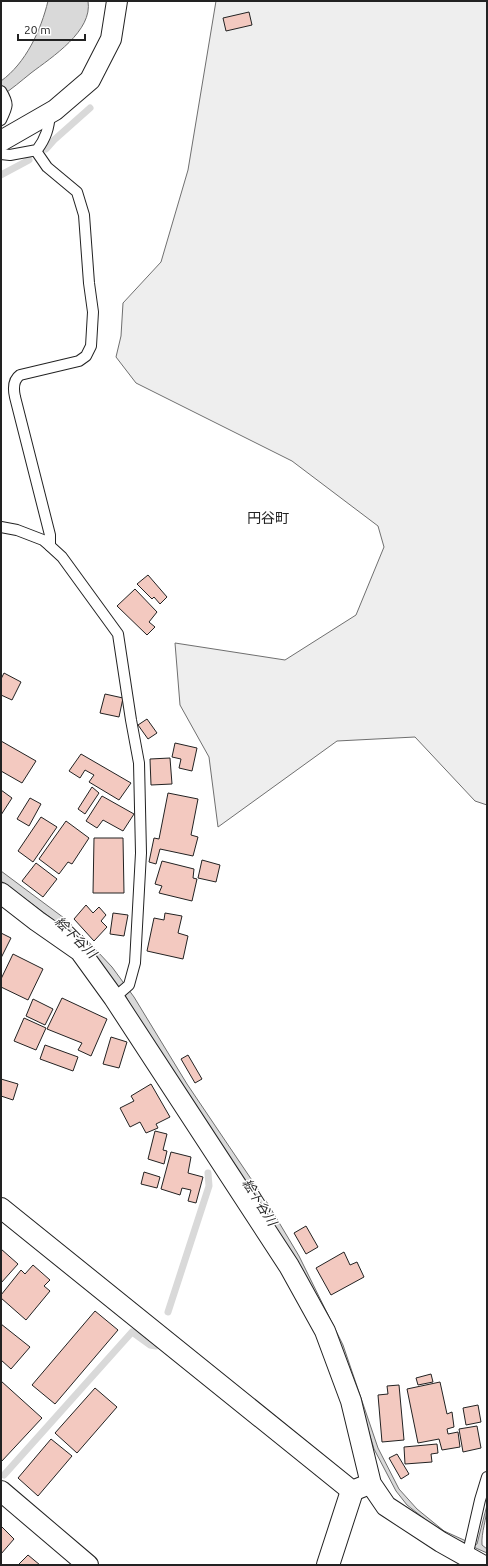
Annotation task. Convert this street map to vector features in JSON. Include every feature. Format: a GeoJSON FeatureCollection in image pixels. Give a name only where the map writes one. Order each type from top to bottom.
{"type":"FeatureCollection","features":[{"type":"Feature","properties":{"kind":"street"},"geometry":{"type":"LineString","coordinates":[[1,141],[50,113],[90,80],[111,38],[117,1]]}},
{"type":"Feature","properties":{"kind":"street"},"geometry":{"type":"LineString","coordinates":[[1,893],[37,922],[80,951],[114,998],[289,1266],[325,1331],[351,1401],[362,1488],[328,1565]]}},
{"type":"Feature","properties":{"kind":"street"},"geometry":{"type":"LineString","coordinates":[[1,1208],[386,1506],[441,1542],[475,1561]]}},
{"type":"Feature","properties":{"kind":"street"},"geometry":{"type":"LineString","coordinates":[[1,1491],[88,1565]]}},
{"type":"Feature","properties":{"kind":"lane"},"geometry":{"type":"LineString","coordinates":[[1,91],[7,100],[8,106],[1,120]]}},
{"type":"Feature","properties":{"kind":"lane"},"geometry":{"type":"LineString","coordinates":[[1,154],[10,155],[36,151],[44,140],[49,128],[50,113]]}},
{"type":"Feature","properties":{"kind":"lane"},"geometry":{"type":"LineString","coordinates":[[36,151],[47,167],[77,192],[84,215],[89,283],[93,312],[91,346],[86,356],[79,361],[20,375],[16,377],[14,383],[15,397],[50,535],[50,546]]}},
{"type":"Feature","properties":{"kind":"lane"},"geometry":{"type":"LineString","coordinates":[[1,527],[17,530],[43,540],[50,546],[62,557],[118,634],[131,720],[140,763],[141,853],[135,963],[129,985],[114,998]]}},
{"type":"Feature","properties":{"kind":"lane"},"geometry":{"type":"LineString","coordinates":[[475,1561],[480,1500],[487,1477]]}},
{"type":"Feature","properties":{"kind":"shaded area"},"geometry":{"type":"Polygon","coordinates":[[[216,1],[487,1],[487,805],[475,801],[415,737],[337,741],[218,827],[209,757],[180,705],[175,643],[285,660],[356,615],[384,547],[378,526],[292,461],[136,383],[116,357],[121,336],[123,303],[161,262],[188,170],[216,1]]]}},
{"type":"Feature","properties":{"kind":"water"},"geometry":{"type":"Polygon","coordinates":[[[48,1],[88,1],[88,12],[84,23],[78,33],[60,51],[1,96],[1,81],[18,65],[31,45],[37,34],[48,1]]]}},
{"type":"Feature","properties":{"kind":"water","name":"絵下谷川"},"geometry":{"type":"Polygon","coordinates":[[[1,871],[64,918],[83,936],[112,967],[134,997],[187,1084],[268,1204],[299,1256],[343,1345],[378,1448],[399,1489],[417,1509],[444,1531],[475,1545],[477,1544],[487,1505],[482,1545],[487,1549],[487,1553],[440,1531],[407,1505],[396,1491],[374,1449],[365,1419],[125,995],[76,939],[51,918],[1,881],[1,871]]]}},
{"type":"Feature","properties":{"kind":"building"},"geometry":{"type":"Polygon","coordinates":[[[249,12],[252,25],[226,31],[223,18],[249,12]]]}},
{"type":"Feature","properties":{"kind":"building"},"geometry":{"type":"Polygon","coordinates":[[[148,575],[167,597],[160,604],[154,597],[152,599],[137,584],[148,575]]]}},
{"type":"Feature","properties":{"kind":"building"},"geometry":{"type":"Polygon","coordinates":[[[135,589],[157,612],[149,622],[155,627],[147,635],[117,606],[135,589]]]}},
{"type":"Feature","properties":{"kind":"building"},"geometry":{"type":"Polygon","coordinates":[[[4,673],[21,682],[12,700],[1,695],[1,679],[4,673]]]}},
{"type":"Feature","properties":{"kind":"building"},"geometry":{"type":"Polygon","coordinates":[[[105,694],[123,698],[119,717],[100,713],[105,694]]]}},
{"type":"Feature","properties":{"kind":"building"},"geometry":{"type":"Polygon","coordinates":[[[147,719],[157,733],[148,739],[138,725],[147,719]]]}},
{"type":"Feature","properties":{"kind":"building"},"geometry":{"type":"Polygon","coordinates":[[[1,741],[36,761],[22,783],[1,771],[1,741]]]}},
{"type":"Feature","properties":{"kind":"building"},"geometry":{"type":"Polygon","coordinates":[[[175,743],[197,748],[192,771],[179,768],[181,759],[172,757],[175,743]]]}},
{"type":"Feature","properties":{"kind":"building"},"geometry":{"type":"Polygon","coordinates":[[[81,754],[131,783],[119,800],[89,782],[94,775],[85,770],[80,778],[69,771],[81,754]]]}},
{"type":"Feature","properties":{"kind":"building"},"geometry":{"type":"Polygon","coordinates":[[[170,758],[172,784],[151,785],[150,759],[170,758]]]}},
{"type":"Feature","properties":{"kind":"building"},"geometry":{"type":"Polygon","coordinates":[[[92,787],[99,793],[85,814],[78,809],[92,787]]]}},
{"type":"Feature","properties":{"kind":"building"},"geometry":{"type":"Polygon","coordinates":[[[1,790],[12,798],[1,815],[1,790]]]}},
{"type":"Feature","properties":{"kind":"building"},"geometry":{"type":"Polygon","coordinates":[[[168,793],[198,799],[191,835],[198,837],[193,856],[160,849],[156,864],[149,862],[154,838],[159,839],[168,793]]]}},
{"type":"Feature","properties":{"kind":"building"},"geometry":{"type":"Polygon","coordinates":[[[102,796],[134,814],[123,831],[103,820],[97,828],[86,821],[102,796]]]}},
{"type":"Feature","properties":{"kind":"building"},"geometry":{"type":"Polygon","coordinates":[[[30,798],[41,804],[29,826],[17,819],[30,798]]]}},
{"type":"Feature","properties":{"kind":"building"},"geometry":{"type":"Polygon","coordinates":[[[41,817],[57,827],[33,862],[18,851],[41,817]]]}},
{"type":"Feature","properties":{"kind":"building"},"geometry":{"type":"Polygon","coordinates":[[[66,821],[89,838],[72,864],[68,862],[59,874],[39,859],[66,821]]]}},
{"type":"Feature","properties":{"kind":"building"},"geometry":{"type":"Polygon","coordinates":[[[94,838],[123,838],[124,893],[93,893],[94,838]]]}},
{"type":"Feature","properties":{"kind":"building"},"geometry":{"type":"Polygon","coordinates":[[[202,860],[220,865],[216,882],[198,878],[202,860]]]}},
{"type":"Feature","properties":{"kind":"building"},"geometry":{"type":"Polygon","coordinates":[[[162,861],[194,869],[193,878],[197,879],[192,901],[159,893],[162,886],[155,884],[162,861]]]}},
{"type":"Feature","properties":{"kind":"building"},"geometry":{"type":"Polygon","coordinates":[[[36,863],[57,879],[43,897],[22,881],[36,863]]]}},
{"type":"Feature","properties":{"kind":"building"},"geometry":{"type":"Polygon","coordinates":[[[86,905],[93,913],[99,907],[106,915],[101,921],[107,927],[94,941],[74,919],[86,905]]]}},
{"type":"Feature","properties":{"kind":"building"},"geometry":{"type":"Polygon","coordinates":[[[113,913],[128,915],[124,936],[110,934],[113,913]]]}},
{"type":"Feature","properties":{"kind":"building"},"geometry":{"type":"Polygon","coordinates":[[[165,913],[182,916],[178,933],[188,936],[183,959],[147,951],[154,918],[164,920],[165,913]]]}},
{"type":"Feature","properties":{"kind":"building"},"geometry":{"type":"Polygon","coordinates":[[[1,933],[11,938],[1,958],[1,933]]]}},
{"type":"Feature","properties":{"kind":"building"},"geometry":{"type":"Polygon","coordinates":[[[13,954],[43,969],[28,1000],[1,987],[1,979],[13,954]]]}},
{"type":"Feature","properties":{"kind":"building"},"geometry":{"type":"Polygon","coordinates":[[[62,998],[107,1019],[91,1056],[78,1050],[82,1043],[47,1029],[62,998]]]}},
{"type":"Feature","properties":{"kind":"building"},"geometry":{"type":"Polygon","coordinates":[[[33,999],[53,1009],[45,1025],[26,1016],[33,999]]]}},
{"type":"Feature","properties":{"kind":"building"},"geometry":{"type":"Polygon","coordinates":[[[24,1018],[46,1028],[36,1050],[14,1041],[24,1018]]]}},
{"type":"Feature","properties":{"kind":"building"},"geometry":{"type":"Polygon","coordinates":[[[111,1037],[127,1042],[119,1068],[103,1064],[111,1037]]]}},
{"type":"Feature","properties":{"kind":"building"},"geometry":{"type":"Polygon","coordinates":[[[45,1045],[78,1057],[73,1071],[40,1059],[45,1045]]]}},
{"type":"Feature","properties":{"kind":"building"},"geometry":{"type":"Polygon","coordinates":[[[188,1055],[202,1079],[195,1083],[181,1059],[188,1055]]]}},
{"type":"Feature","properties":{"kind":"building"},"geometry":{"type":"Polygon","coordinates":[[[1,1079],[18,1084],[13,1100],[1,1096],[1,1079]]]}},
{"type":"Feature","properties":{"kind":"building"},"geometry":{"type":"Polygon","coordinates":[[[151,1084],[170,1117],[156,1124],[158,1128],[146,1133],[140,1122],[130,1127],[120,1108],[134,1101],[131,1096],[151,1084]]]}},
{"type":"Feature","properties":{"kind":"building"},"geometry":{"type":"Polygon","coordinates":[[[155,1131],[167,1134],[163,1150],[167,1151],[164,1164],[148,1159],[155,1131]]]}},
{"type":"Feature","properties":{"kind":"building"},"geometry":{"type":"Polygon","coordinates":[[[171,1152],[191,1157],[188,1173],[203,1177],[196,1203],[188,1201],[191,1190],[182,1188],[180,1195],[161,1189],[171,1152]]]}},
{"type":"Feature","properties":{"kind":"building"},"geometry":{"type":"Polygon","coordinates":[[[144,1172],[160,1177],[157,1188],[141,1184],[144,1172]]]}},
{"type":"Feature","properties":{"kind":"building"},"geometry":{"type":"Polygon","coordinates":[[[306,1226],[318,1247],[306,1254],[294,1233],[306,1226]]]}},
{"type":"Feature","properties":{"kind":"building"},"geometry":{"type":"Polygon","coordinates":[[[1,1249],[18,1264],[1,1283],[1,1249]]]}},
{"type":"Feature","properties":{"kind":"building"},"geometry":{"type":"Polygon","coordinates":[[[344,1252],[350,1265],[357,1262],[364,1277],[331,1295],[316,1268],[344,1252]]]}},
{"type":"Feature","properties":{"kind":"building"},"geometry":{"type":"Polygon","coordinates":[[[33,1265],[50,1280],[44,1286],[50,1291],[26,1320],[1,1298],[1,1295],[21,1270],[25,1274],[33,1265]]]}},
{"type":"Feature","properties":{"kind":"building"},"geometry":{"type":"Polygon","coordinates":[[[95,1311],[118,1330],[55,1404],[32,1385],[95,1311]]]}},
{"type":"Feature","properties":{"kind":"building"},"geometry":{"type":"Polygon","coordinates":[[[1,1324],[30,1347],[11,1369],[1,1360],[1,1324]]]}},
{"type":"Feature","properties":{"kind":"building"},"geometry":{"type":"Polygon","coordinates":[[[431,1374],[433,1382],[418,1385],[416,1378],[431,1374]]]}},
{"type":"Feature","properties":{"kind":"building"},"geometry":{"type":"Polygon","coordinates":[[[1,1381],[42,1418],[1,1462],[1,1381]]]}},
{"type":"Feature","properties":{"kind":"building"},"geometry":{"type":"Polygon","coordinates":[[[440,1382],[447,1414],[452,1412],[454,1427],[447,1429],[448,1434],[458,1432],[460,1447],[442,1450],[439,1439],[418,1443],[407,1389],[440,1382]]]}},
{"type":"Feature","properties":{"kind":"building"},"geometry":{"type":"Polygon","coordinates":[[[399,1385],[404,1440],[382,1442],[378,1395],[388,1394],[387,1386],[399,1385]]]}},
{"type":"Feature","properties":{"kind":"building"},"geometry":{"type":"Polygon","coordinates":[[[95,1388],[117,1407],[77,1453],[55,1433],[95,1388]]]}},
{"type":"Feature","properties":{"kind":"building"},"geometry":{"type":"Polygon","coordinates":[[[478,1405],[481,1422],[466,1425],[463,1408],[478,1405]]]}},
{"type":"Feature","properties":{"kind":"building"},"geometry":{"type":"Polygon","coordinates":[[[477,1426],[481,1448],[463,1452],[459,1429],[477,1426]]]}},
{"type":"Feature","properties":{"kind":"building"},"geometry":{"type":"Polygon","coordinates":[[[51,1439],[72,1456],[38,1496],[18,1478],[51,1439]]]}},
{"type":"Feature","properties":{"kind":"building"},"geometry":{"type":"Polygon","coordinates":[[[437,1444],[438,1453],[431,1454],[432,1462],[405,1464],[404,1447],[437,1444]]]}},
{"type":"Feature","properties":{"kind":"building"},"geometry":{"type":"Polygon","coordinates":[[[397,1454],[409,1474],[401,1479],[389,1458],[397,1454]]]}},
{"type":"Feature","properties":{"kind":"building"},"geometry":{"type":"Polygon","coordinates":[[[2,1527],[14,1539],[1,1554],[1,1529],[2,1527]]]}},
{"type":"Feature","properties":{"kind":"building"},"geometry":{"type":"Polygon","coordinates":[[[28,1555],[40,1565],[18,1565],[28,1555]]]}},
{"type":"Feature","properties":{"kind":"waterway"},"geometry":{"type":"LineString","coordinates":[[46,149],[90,108]]}},
{"type":"Feature","properties":{"kind":"waterway"},"geometry":{"type":"LineString","coordinates":[[1,175],[29,160]]}},
{"type":"Feature","properties":{"kind":"waterway"},"geometry":{"type":"LineString","coordinates":[[168,1312],[209,1186],[208,1173]]}},
{"type":"Feature","properties":{"kind":"waterway"},"geometry":{"type":"LineString","coordinates":[[4,1475],[132,1332],[150,1345],[156,1346]]}},
{"type":"Feature","properties":{"kind":"district","name":"円谷町"},"geometry":{"type":"Point","coordinates":[268,518]}}]}
